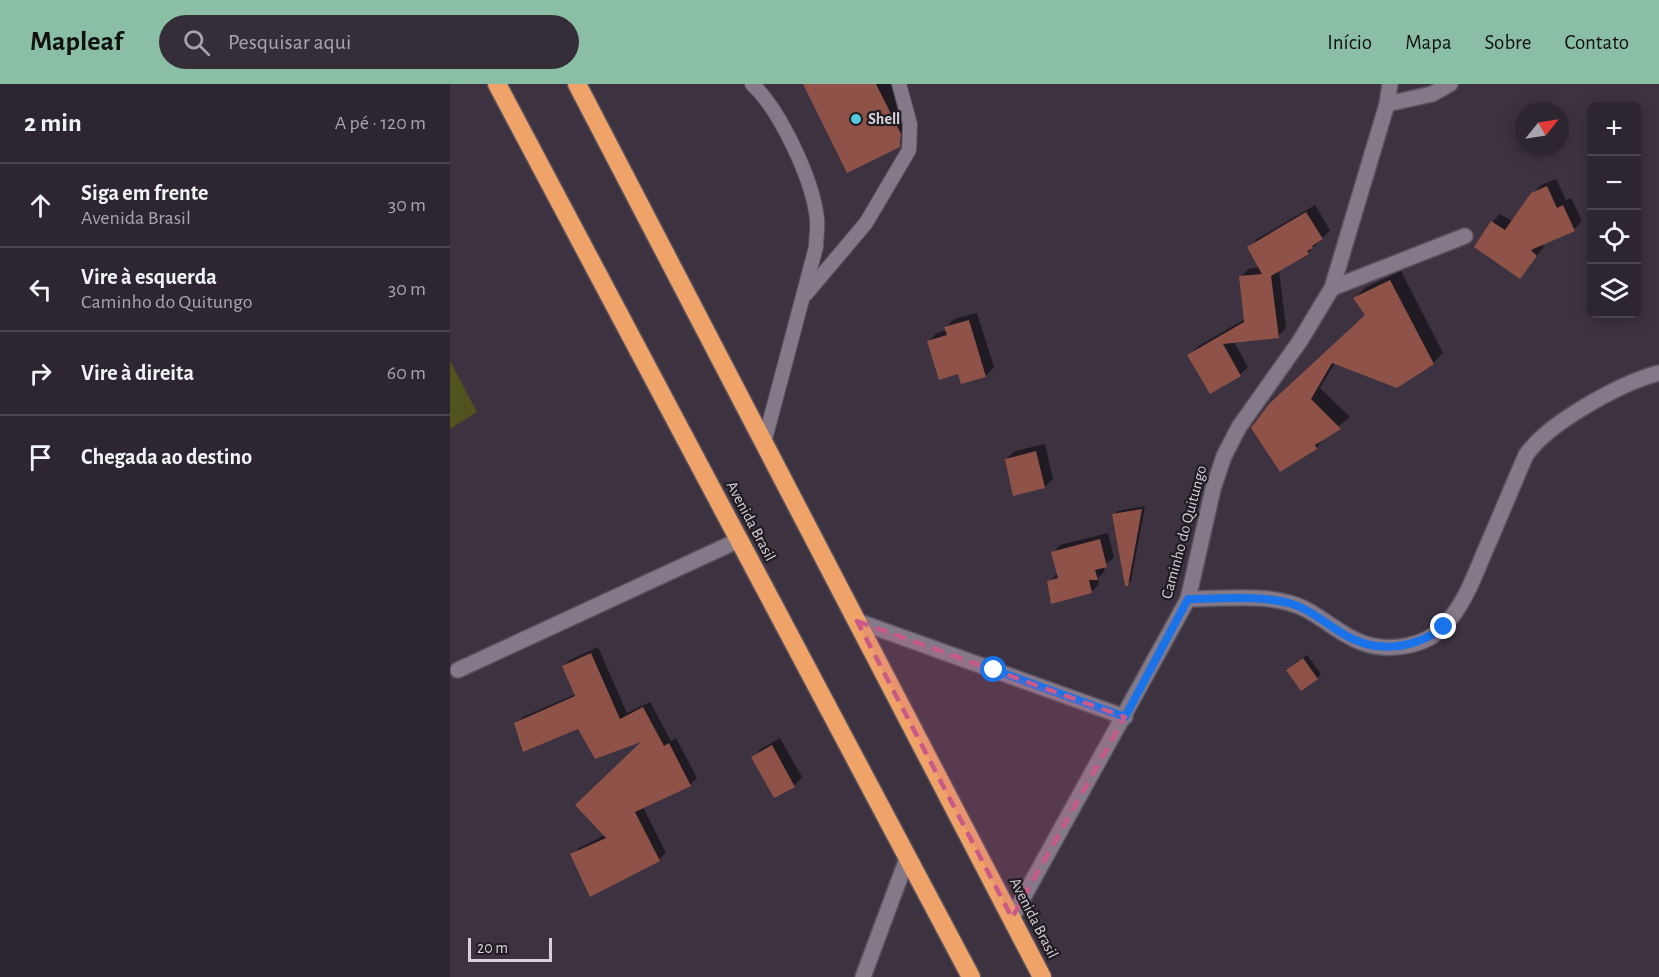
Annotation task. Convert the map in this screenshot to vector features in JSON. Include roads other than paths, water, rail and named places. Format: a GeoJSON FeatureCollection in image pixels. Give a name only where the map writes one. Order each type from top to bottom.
{"type":"FeatureCollection","features":[{"type":"Feature","properties":{"kind":"highway","name":"Avenida Brasil"},"geometry":{"type":"LineString","coordinates":[[497,84],[971,977]]}},
{"type":"Feature","properties":{"kind":"highway","name":"Avenida Brasil"},"geometry":{"type":"LineString","coordinates":[[577,84],[1042,977]]}},
{"type":"Feature","properties":{"kind":"street","name":"Caminho do Quitungo"},"geometry":{"type":"LineString","coordinates":[[1012,918],[1125,717],[1188,599],[1224,456],[1239,427],[1300,341],[1332,288],[1387,104],[1390,84]]}},
{"type":"Feature","properties":{"kind":"street"},"geometry":{"type":"LineString","coordinates":[[1387,104],[1424,97],[1450,84]]}},
{"type":"Feature","properties":{"kind":"street"},"geometry":{"type":"LineString","coordinates":[[1332,288],[1465,236]]}},
{"type":"Feature","properties":{"kind":"street"},"geometry":{"type":"LineString","coordinates":[[1188,599],[1263,599],[1288,603],[1304,609],[1347,636],[1365,644],[1405,645],[1426,640],[1444,627],[1466,595],[1526,454],[1536,441],[1548,430],[1625,386],[1659,373]]}},
{"type":"Feature","properties":{"kind":"street"},"geometry":{"type":"LineString","coordinates":[[458,670],[740,540]]}},
{"type":"Feature","properties":{"kind":"street"},"geometry":{"type":"LineString","coordinates":[[858,621],[1125,717]]}},
{"type":"Feature","properties":{"kind":"street"},"geometry":{"type":"LineString","coordinates":[[863,977],[908,856]]}},
{"type":"Feature","properties":{"kind":"lane"},"geometry":{"type":"LineString","coordinates":[[752,84],[764,96],[782,123],[812,192],[817,219],[816,247],[764,443]]}},
{"type":"Feature","properties":{"kind":"lane"},"geometry":{"type":"LineString","coordinates":[[803,298],[866,223],[909,150],[910,124],[899,84]]}},
{"type":"Feature","properties":{"kind":"place","name":"Shell"},"geometry":{"type":"Point","coordinates":[856,119]}}]}
